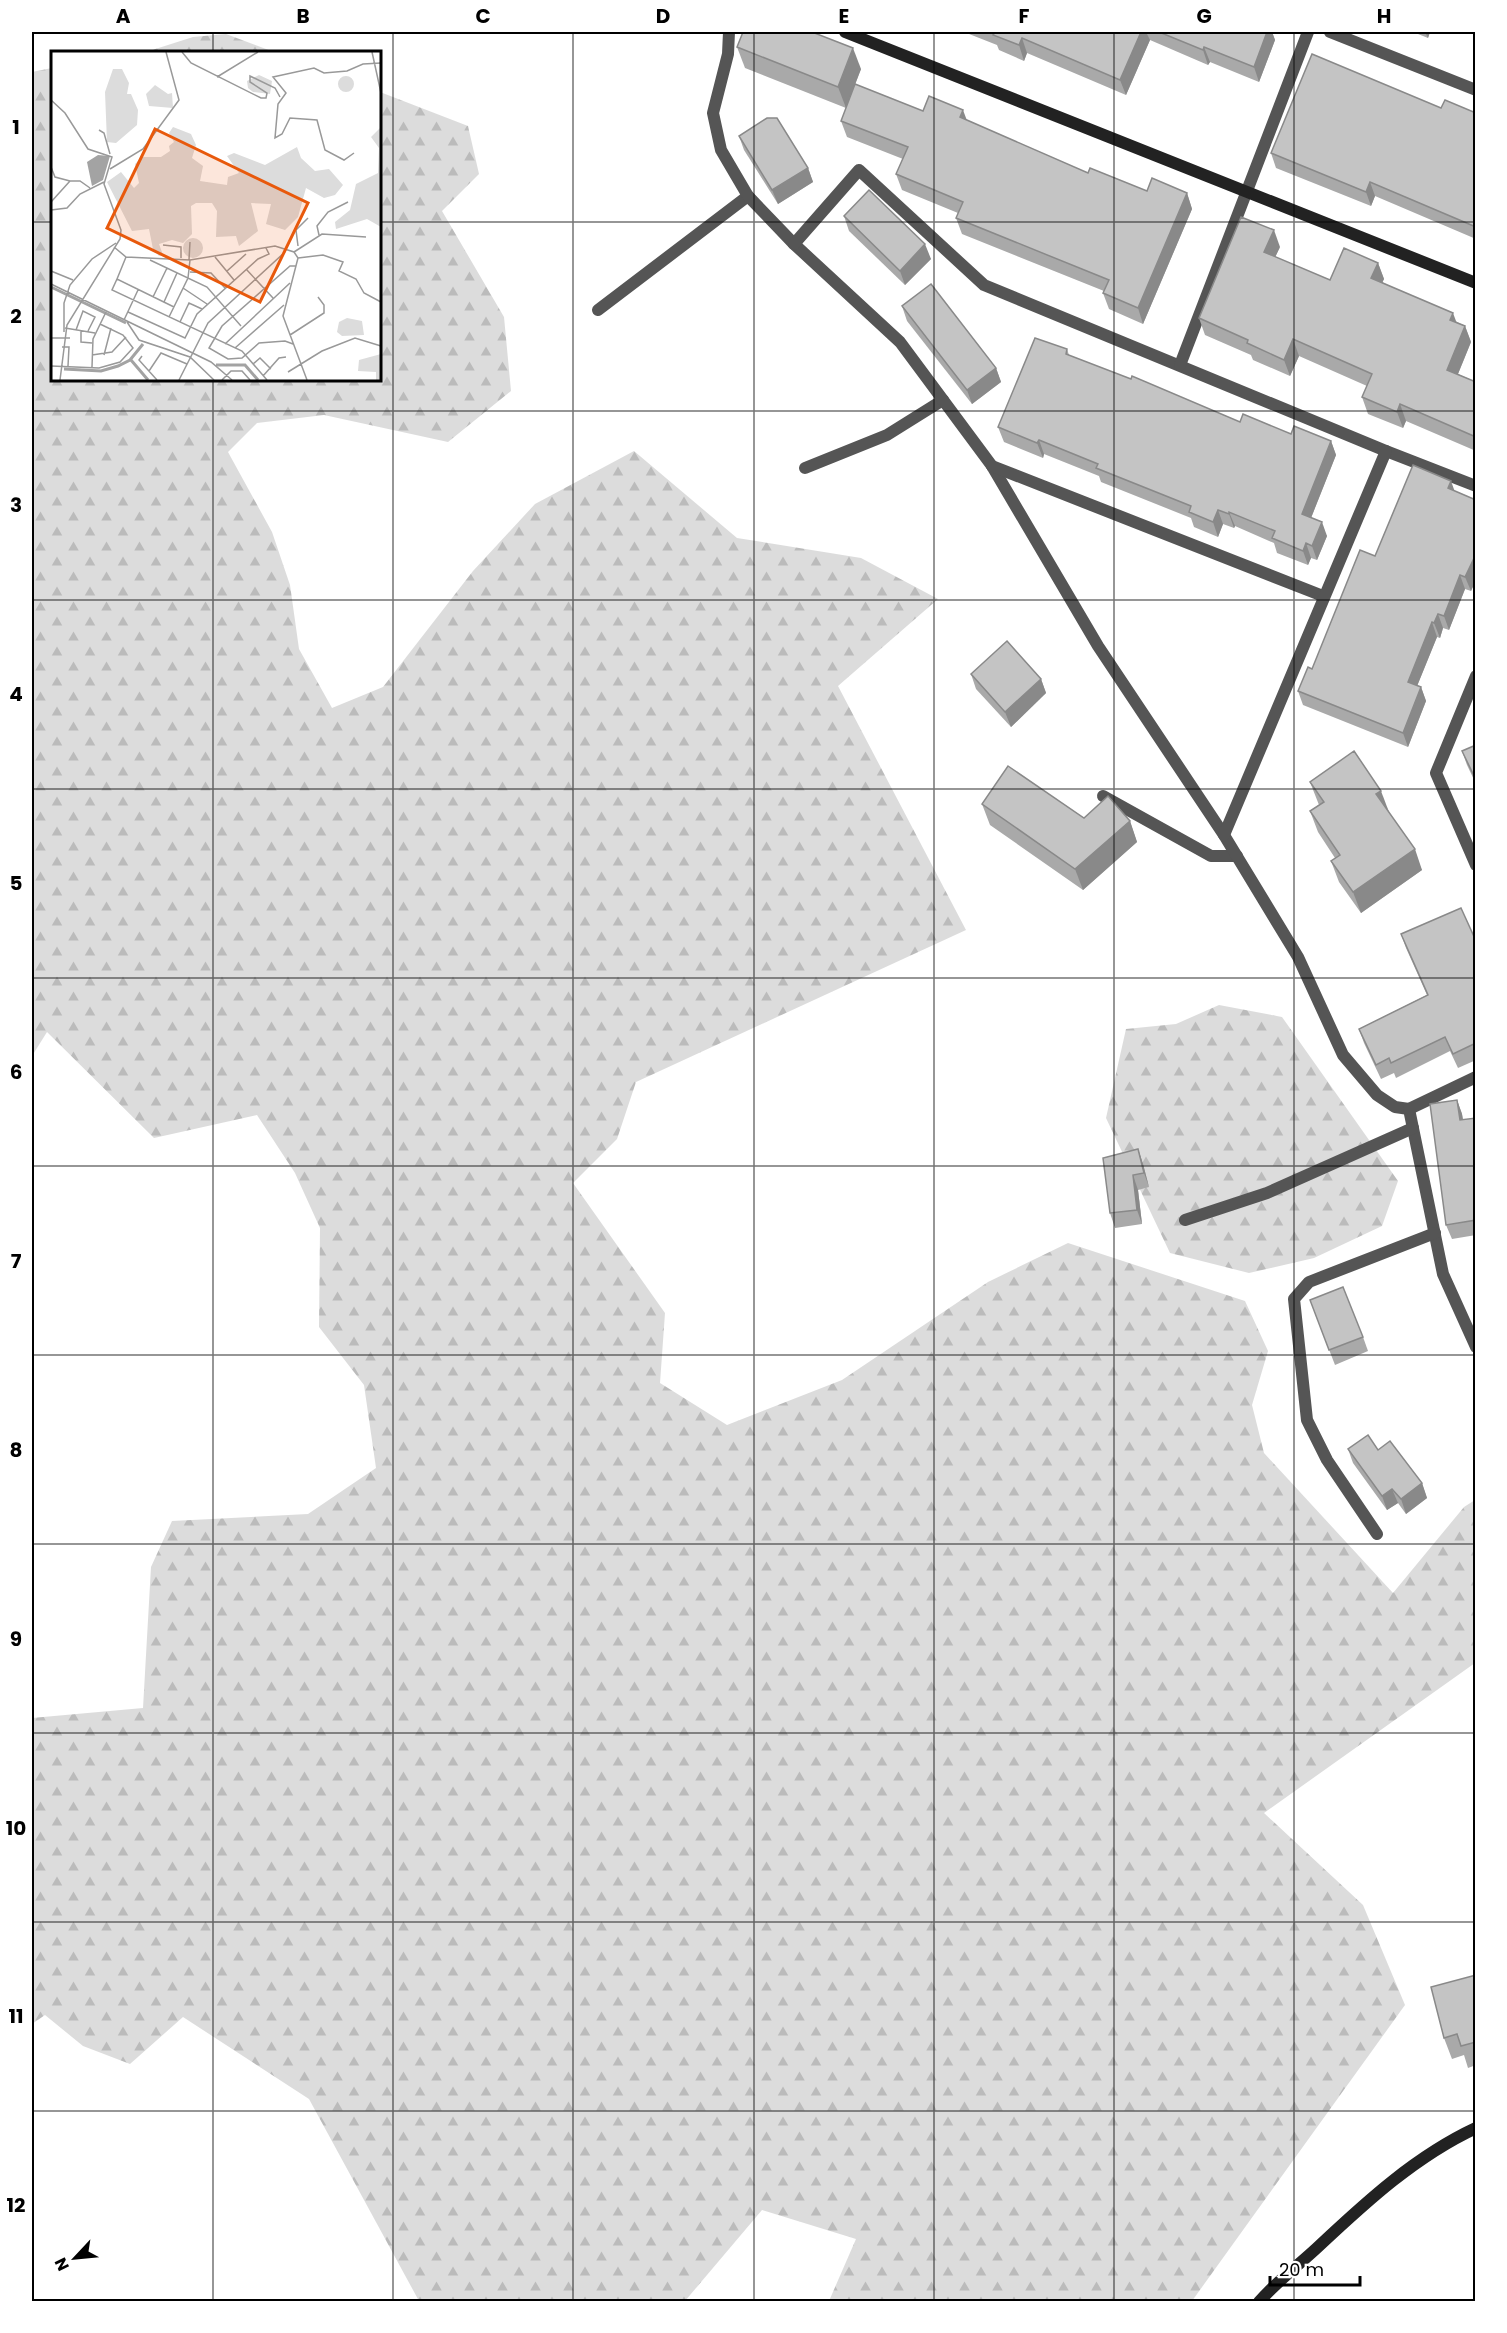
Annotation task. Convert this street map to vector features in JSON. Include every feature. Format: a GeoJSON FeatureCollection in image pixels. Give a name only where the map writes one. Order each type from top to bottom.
{"type":"FeatureCollection","features":[{"type":"Feature","properties":{"kind":"street"},"geometry":{"type":"LineString","coordinates":[[729,32],[728,54],[713,114],[722,150],[748,196],[794,244],[900,342],[992,466],[1098,646],[1237,856],[1298,957],[1343,1055],[1377,1095],[1395,1107],[1409,1109],[1476,1077]]}},
{"type":"Feature","properties":{"kind":"street"},"geometry":{"type":"LineString","coordinates":[[845,32],[1476,283]]}},
{"type":"Feature","properties":{"kind":"street"},"geometry":{"type":"LineString","coordinates":[[1180,365],[1308,32]]}},
{"type":"Feature","properties":{"kind":"street"},"geometry":{"type":"LineString","coordinates":[[1330,32],[1476,90]]}},
{"type":"Feature","properties":{"kind":"street"},"geometry":{"type":"LineString","coordinates":[[794,244],[860,170],[984,285],[1476,486]]}},
{"type":"Feature","properties":{"kind":"street"},"geometry":{"type":"LineString","coordinates":[[598,310],[748,196]]}},
{"type":"Feature","properties":{"kind":"street"},"geometry":{"type":"LineString","coordinates":[[805,468],[887,435],[943,400]]}},
{"type":"Feature","properties":{"kind":"street"},"geometry":{"type":"LineString","coordinates":[[1224,836],[1323,596],[1386,451]]}},
{"type":"Feature","properties":{"kind":"street"},"geometry":{"type":"LineString","coordinates":[[992,466],[1323,596]]}},
{"type":"Feature","properties":{"kind":"street"},"geometry":{"type":"LineString","coordinates":[[1476,676],[1436,773],[1476,865]]}},
{"type":"Feature","properties":{"kind":"street"},"geometry":{"type":"LineString","coordinates":[[1103,796],[1211,856],[1237,856]]}},
{"type":"Feature","properties":{"kind":"street"},"geometry":{"type":"LineString","coordinates":[[1409,1109],[1443,1274],[1476,1347]]}},
{"type":"Feature","properties":{"kind":"street"},"geometry":{"type":"LineString","coordinates":[[1185,1220],[1267,1193],[1413,1128]]}},
{"type":"Feature","properties":{"kind":"street"},"geometry":{"type":"LineString","coordinates":[[1377,1534],[1327,1460],[1307,1420],[1294,1299],[1309,1282],[1435,1233]]}},
{"type":"Feature","properties":{"kind":"street"},"geometry":{"type":"LineString","coordinates":[[1259,2301],[1355,2211],[1390,2183],[1447,2141],[1476,2128]]}},
{"type":"Feature","properties":{"kind":"green space"},"geometry":{"type":"Polygon","coordinates":[[[226,34],[271,51],[149,51],[193,37],[226,34]]]}},
{"type":"Feature","properties":{"kind":"green space"},"geometry":{"type":"Polygon","coordinates":[[[51,68],[51,381],[381,381],[381,92],[468,126],[479,174],[442,211],[504,317],[511,391],[448,442],[324,415],[257,423],[228,452],[272,532],[290,585],[299,649],[332,708],[383,687],[473,571],[535,504],[634,451],[737,538],[861,558],[938,599],[838,686],[966,930],[636,1082],[617,1139],[573,1183],[665,1313],[660,1383],[727,1425],[842,1380],[988,1282],[1068,1243],[1245,1301],[1268,1351],[1252,1405],[1264,1453],[1393,1593],[1464,1507],[1475,1500],[1475,1663],[1264,1813],[1363,1905],[1405,2005],[1192,2301],[829,2301],[856,2239],[762,2210],[685,2301],[419,2301],[309,2099],[183,2017],[130,2064],[83,2046],[45,2015],[32,2024],[32,1718],[143,1708],[151,1567],[172,1521],[308,1514],[376,1468],[364,1385],[319,1327],[320,1228],[295,1173],[257,1115],[154,1138],[47,1032],[32,1056],[32,72],[51,68]]]}},
{"type":"Feature","properties":{"kind":"green space"},"geometry":{"type":"Polygon","coordinates":[[[1219,1005],[1282,1017],[1398,1181],[1382,1226],[1314,1258],[1249,1273],[1170,1253],[1106,1118],[1126,1029],[1176,1024],[1219,1005]]]}},
{"type":"Feature","properties":{"kind":"building"},"geometry":{"type":"Polygon","coordinates":[[[743,32],[812,32],[853,48],[838,87],[737,47],[743,32]]]}},
{"type":"Feature","properties":{"kind":"building"},"geometry":{"type":"Polygon","coordinates":[[[995,32],[1141,32],[1120,80],[1022,38],[1019,45],[993,35],[995,32]]]}},
{"type":"Feature","properties":{"kind":"building"},"geometry":{"type":"Polygon","coordinates":[[[1159,32],[1267,32],[1254,67],[1159,32]]]}},
{"type":"Feature","properties":{"kind":"building"},"geometry":{"type":"Polygon","coordinates":[[[1312,54],[1441,108],[1445,100],[1476,113],[1476,227],[1370,182],[1366,192],[1271,153],[1312,54]]]}},
{"type":"Feature","properties":{"kind":"building"},"geometry":{"type":"Polygon","coordinates":[[[855,84],[923,111],[929,96],[963,110],[960,117],[1088,173],[1090,168],[1147,191],[1152,178],[1187,193],[1138,308],[1103,293],[1109,280],[956,218],[963,202],[896,174],[908,147],[841,121],[855,84]]]}},
{"type":"Feature","properties":{"kind":"building"},"geometry":{"type":"Polygon","coordinates":[[[767,118],[777,118],[808,168],[772,190],[739,136],[767,118]]]}},
{"type":"Feature","properties":{"kind":"building"},"geometry":{"type":"Polygon","coordinates":[[[869,190],[925,244],[900,271],[844,216],[869,190]]]}},
{"type":"Feature","properties":{"kind":"building"},"geometry":{"type":"Polygon","coordinates":[[[1241,217],[1274,230],[1264,252],[1330,280],[1344,248],[1378,263],[1371,278],[1453,313],[1450,320],[1465,326],[1447,370],[1476,382],[1476,437],[1400,404],[1397,412],[1362,397],[1372,374],[1293,339],[1284,360],[1247,343],[1248,340],[1199,318],[1241,217]]]}},
{"type":"Feature","properties":{"kind":"building"},"geometry":{"type":"Polygon","coordinates":[[[931,284],[996,368],[967,390],[902,306],[931,284]]]}},
{"type":"Feature","properties":{"kind":"building"},"geometry":{"type":"Polygon","coordinates":[[[1035,338],[1067,349],[1066,354],[1131,379],[1132,376],[1240,422],[1243,414],[1291,434],[1294,426],[1331,441],[1302,514],[1322,522],[1312,546],[1306,543],[1303,551],[1272,538],[1275,531],[1229,512],[1229,514],[1218,510],[1213,522],[1189,512],[1191,506],[1096,468],[1098,464],[1039,440],[1037,443],[998,427],[1035,338]]]}},
{"type":"Feature","properties":{"kind":"building"},"geometry":{"type":"Polygon","coordinates":[[[1413,465],[1451,481],[1448,488],[1476,500],[1476,554],[1465,577],[1460,575],[1444,616],[1438,614],[1434,623],[1432,622],[1408,682],[1421,687],[1403,733],[1298,691],[1308,667],[1312,669],[1360,550],[1375,556],[1413,465]]]}},
{"type":"Feature","properties":{"kind":"building"},"geometry":{"type":"Polygon","coordinates":[[[1007,641],[1041,679],[1005,712],[971,674],[1007,641]]]}},
{"type":"Feature","properties":{"kind":"building"},"geometry":{"type":"Polygon","coordinates":[[[1476,745],[1476,780],[1462,751],[1476,745]]]}},
{"type":"Feature","properties":{"kind":"building"},"geometry":{"type":"Polygon","coordinates":[[[1354,751],[1381,791],[1376,794],[1415,849],[1353,892],[1331,861],[1340,855],[1310,811],[1324,802],[1310,782],[1354,751]]]}},
{"type":"Feature","properties":{"kind":"building"},"geometry":{"type":"Polygon","coordinates":[[[1008,766],[1084,818],[1108,796],[1130,821],[1075,869],[982,804],[1008,766]]]}},
{"type":"Feature","properties":{"kind":"building"},"geometry":{"type":"Polygon","coordinates":[[[1461,908],[1476,941],[1476,1043],[1453,1054],[1445,1037],[1391,1063],[1389,1058],[1376,1065],[1359,1029],[1428,995],[1401,934],[1461,908]]]}},
{"type":"Feature","properties":{"kind":"building"},"geometry":{"type":"Polygon","coordinates":[[[1457,1100],[1460,1120],[1476,1118],[1476,1220],[1446,1225],[1430,1104],[1457,1100]]]}},
{"type":"Feature","properties":{"kind":"building"},"geometry":{"type":"Polygon","coordinates":[[[1138,1149],[1144,1173],[1133,1175],[1137,1210],[1110,1213],[1103,1158],[1138,1149]]]}},
{"type":"Feature","properties":{"kind":"building"},"geometry":{"type":"Polygon","coordinates":[[[1343,1287],[1363,1337],[1329,1350],[1310,1300],[1343,1287]]]}},
{"type":"Feature","properties":{"kind":"building"},"geometry":{"type":"Polygon","coordinates":[[[1368,1435],[1378,1450],[1390,1441],[1422,1483],[1401,1499],[1392,1489],[1382,1496],[1348,1449],[1368,1435]]]}},
{"type":"Feature","properties":{"kind":"building"},"geometry":{"type":"Polygon","coordinates":[[[1476,1975],[1476,2042],[1461,2046],[1457,2034],[1444,2038],[1431,1987],[1476,1975]]]}}]}
